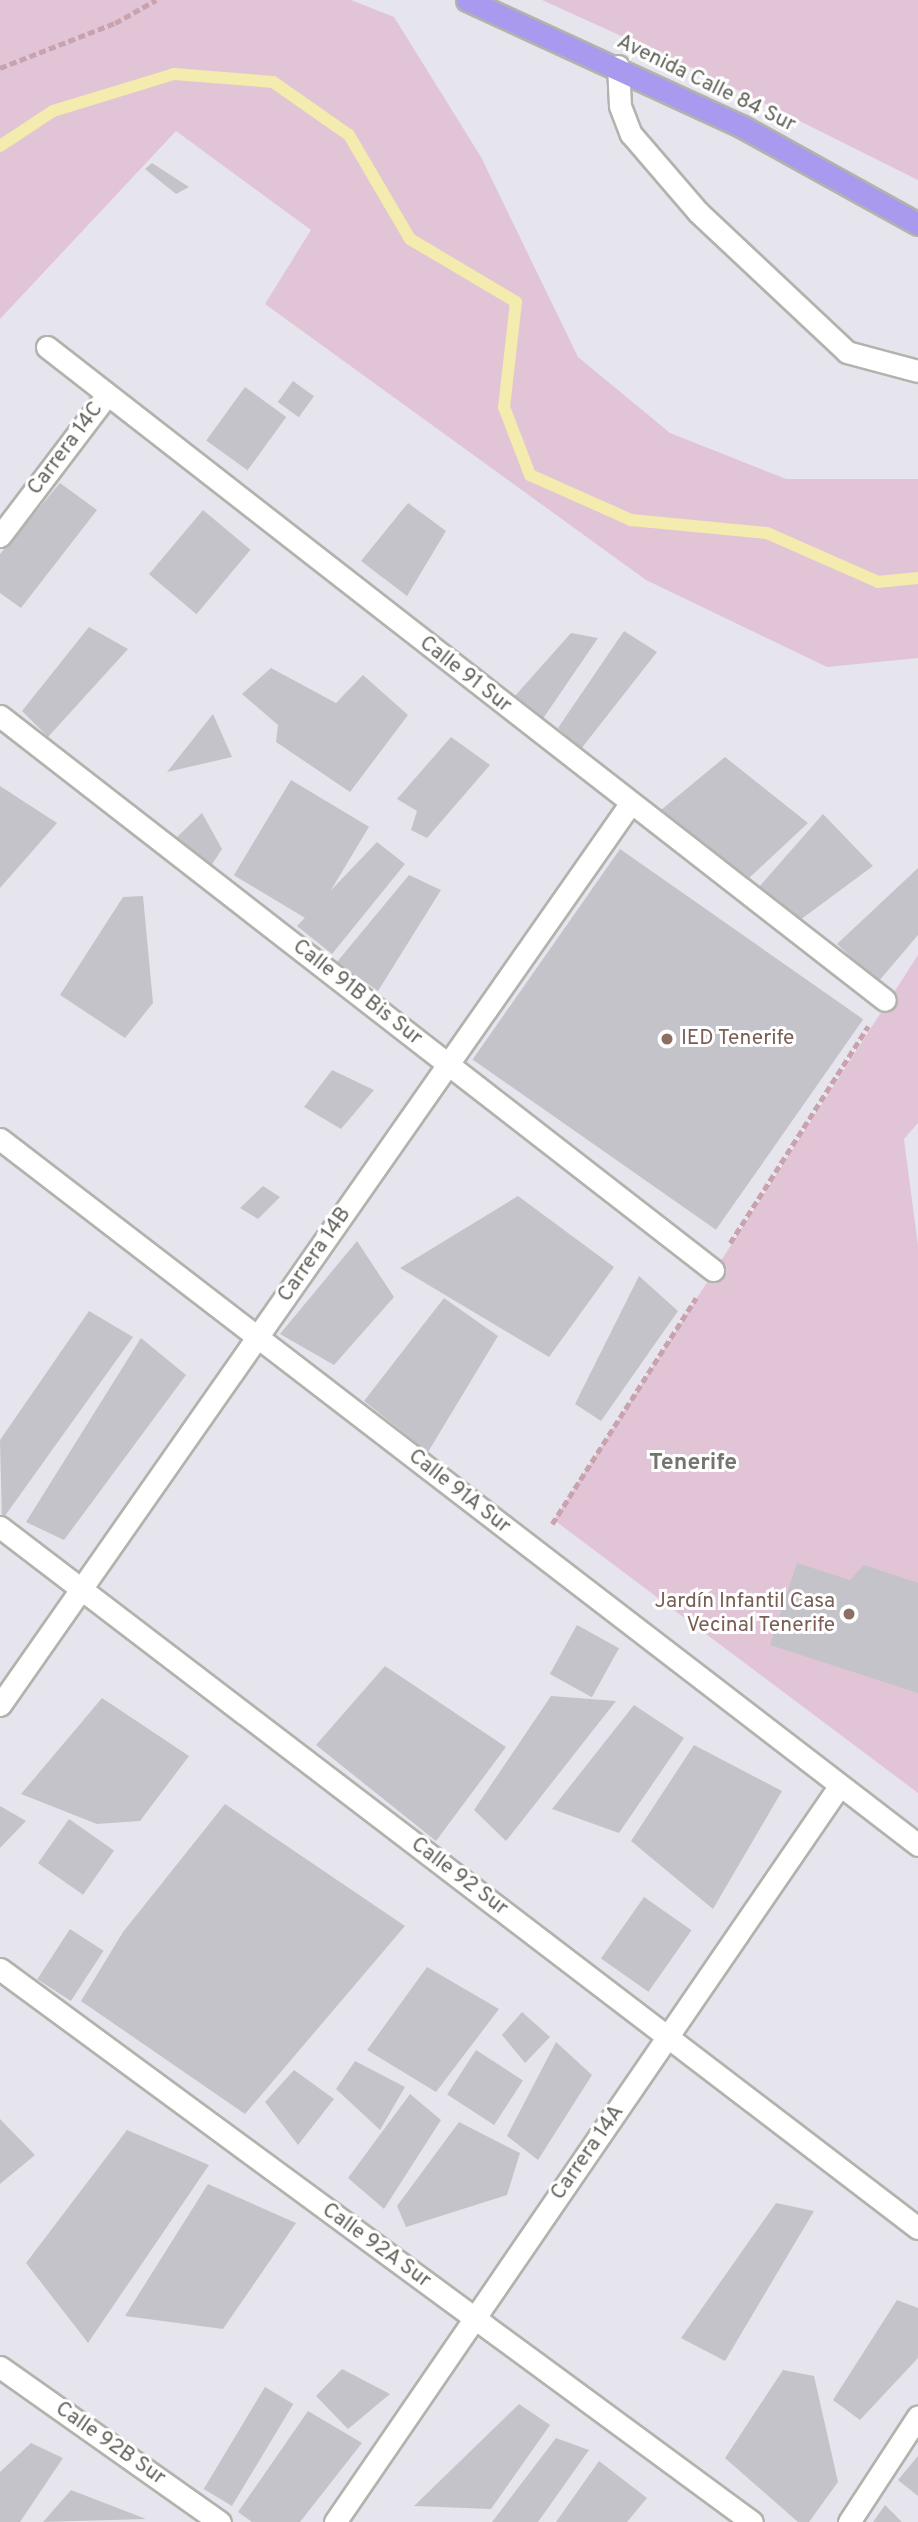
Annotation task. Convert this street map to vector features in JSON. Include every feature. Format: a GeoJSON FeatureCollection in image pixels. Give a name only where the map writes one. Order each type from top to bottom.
{"type":"FeatureCollection","features":[{"type":"Feature","properties":{"kind":"highway","name":"Avenida Calle 84 Sur"},"geometry":{"type":"LineString","coordinates":[[467,0],[618,66],[918,224]]}},
{"type":"Feature","properties":{"kind":"street"},"geometry":{"type":"LineString","coordinates":[[618,66],[620,106],[631,134],[698,212],[847,352],[918,371]]}},
{"type":"Feature","properties":{"kind":"street","name":"Calle 91 Sur"},"geometry":{"type":"LineString","coordinates":[[47,347],[630,804],[885,1000]]}},
{"type":"Feature","properties":{"kind":"street","name":"Carrera 14C"},"geometry":{"type":"LineString","coordinates":[[0,536],[107,395]]}},
{"type":"Feature","properties":{"kind":"street","name":"Calle 91B Bis Sur"},"geometry":{"type":"LineString","coordinates":[[0,716],[713,1270]]}},
{"type":"Feature","properties":{"kind":"street","name":"Carrera 14B"},"geometry":{"type":"LineString","coordinates":[[0,1705],[630,804]]}},
{"type":"Feature","properties":{"kind":"street","name":"Calle 91A Sur"},"geometry":{"type":"LineString","coordinates":[[0,1139],[918,1845]]}},
{"type":"Feature","properties":{"kind":"street","name":"Calle 92 Sur"},"geometry":{"type":"LineString","coordinates":[[0,1527],[918,2228]]}},
{"type":"Feature","properties":{"kind":"street","name":"Carrera 14A"},"geometry":{"type":"LineString","coordinates":[[335,2522],[840,1785]]}},
{"type":"Feature","properties":{"kind":"street","name":"Calle 92A Sur"},"geometry":{"type":"LineString","coordinates":[[0,1969],[752,2522]]}},
{"type":"Feature","properties":{"kind":"street","name":"Calle 92B Sur"},"geometry":{"type":"LineString","coordinates":[[0,2367],[220,2522]]}},
{"type":"Feature","properties":{"kind":"street"},"geometry":{"type":"LineString","coordinates":[[849,2522],[918,2416]]}},
{"type":"Feature","properties":{"kind":"path"},"geometry":{"type":"LineString","coordinates":[[0,68],[115,23],[156,0]]}},
{"type":"Feature","properties":{"kind":"shaded area"},"geometry":{"type":"Polygon","coordinates":[[[0,0],[351,0],[394,17],[481,157],[578,357],[670,433],[786,479],[918,479],[918,658],[827,667],[646,580],[265,304],[311,230],[176,131],[0,319],[0,0]]]}},
{"type":"Feature","properties":{"kind":"shaded area"},"geometry":{"type":"Polygon","coordinates":[[[542,0],[918,0],[918,180],[703,73],[542,0]]]}},
{"type":"Feature","properties":{"kind":"shaded area"},"geometry":{"type":"Polygon","coordinates":[[[918,955],[918,1123],[904,1139],[918,1246],[918,1793],[554,1520],[918,955]]]}},
{"type":"Feature","properties":{"kind":"building"},"geometry":{"type":"Polygon","coordinates":[[[152,163],[189,187],[176,194],[145,169],[152,163]]]}},
{"type":"Feature","properties":{"kind":"building"},"geometry":{"type":"Polygon","coordinates":[[[293,381],[314,396],[299,417],[278,402],[293,381]]]}},
{"type":"Feature","properties":{"kind":"building"},"geometry":{"type":"Polygon","coordinates":[[[245,387],[286,417],[247,470],[206,440],[245,387]]]}},
{"type":"Feature","properties":{"kind":"building"},"geometry":{"type":"Polygon","coordinates":[[[60,483],[97,510],[21,608],[0,593],[0,554],[60,483]]]}},
{"type":"Feature","properties":{"kind":"building"},"geometry":{"type":"Polygon","coordinates":[[[408,503],[446,531],[407,596],[361,561],[408,503]]]}},
{"type":"Feature","properties":{"kind":"building"},"geometry":{"type":"Polygon","coordinates":[[[203,510],[250,550],[197,614],[149,574],[203,510]]]}},
{"type":"Feature","properties":{"kind":"building"},"geometry":{"type":"Polygon","coordinates":[[[89,627],[128,649],[48,737],[22,711],[89,627]]]}},
{"type":"Feature","properties":{"kind":"building"},"geometry":{"type":"Polygon","coordinates":[[[624,631],[657,652],[581,749],[558,728],[624,631]]]}},
{"type":"Feature","properties":{"kind":"building"},"geometry":{"type":"Polygon","coordinates":[[[571,633],[598,638],[542,720],[514,697],[571,633]]]}},
{"type":"Feature","properties":{"kind":"building"},"geometry":{"type":"Polygon","coordinates":[[[271,668],[336,703],[363,675],[408,715],[350,792],[276,742],[278,725],[242,694],[271,668]]]}},
{"type":"Feature","properties":{"kind":"building"},"geometry":{"type":"Polygon","coordinates":[[[213,714],[232,757],[167,772],[213,714]]]}},
{"type":"Feature","properties":{"kind":"building"},"geometry":{"type":"Polygon","coordinates":[[[451,737],[490,765],[427,838],[411,830],[417,811],[397,799],[451,737]]]}},
{"type":"Feature","properties":{"kind":"building"},"geometry":{"type":"Polygon","coordinates":[[[725,757],[808,823],[747,880],[661,810],[725,757]]]}},
{"type":"Feature","properties":{"kind":"building"},"geometry":{"type":"Polygon","coordinates":[[[291,780],[369,827],[312,922],[234,875],[291,780]]]}},
{"type":"Feature","properties":{"kind":"building"},"geometry":{"type":"Polygon","coordinates":[[[0,786],[57,823],[0,888],[0,786]]]}},
{"type":"Feature","properties":{"kind":"building"},"geometry":{"type":"Polygon","coordinates":[[[202,813],[222,849],[207,872],[173,841],[202,813]]]}},
{"type":"Feature","properties":{"kind":"building"},"geometry":{"type":"Polygon","coordinates":[[[823,814],[873,866],[796,923],[759,887],[823,814]]]}},
{"type":"Feature","properties":{"kind":"building"},"geometry":{"type":"Polygon","coordinates":[[[377,842],[405,864],[332,954],[297,926],[377,842]]]}},
{"type":"Feature","properties":{"kind":"building","name":"IED Tenerife"},"geometry":{"type":"Polygon","coordinates":[[[620,849],[863,1019],[716,1230],[473,1060],[620,849]]]}},
{"type":"Feature","properties":{"kind":"building"},"geometry":{"type":"Polygon","coordinates":[[[918,868],[918,935],[878,982],[837,944],[918,868]]]}},
{"type":"Feature","properties":{"kind":"building"},"geometry":{"type":"Polygon","coordinates":[[[409,875],[441,890],[378,991],[337,962],[409,875]]]}},
{"type":"Feature","properties":{"kind":"building"},"geometry":{"type":"Polygon","coordinates":[[[143,896],[153,1003],[125,1038],[60,995],[123,897],[143,896]]]}},
{"type":"Feature","properties":{"kind":"building"},"geometry":{"type":"Polygon","coordinates":[[[332,1070],[374,1090],[341,1129],[304,1107],[332,1070]]]}},
{"type":"Feature","properties":{"kind":"building"},"geometry":{"type":"Polygon","coordinates":[[[263,1186],[280,1197],[258,1219],[240,1208],[263,1186]]]}},
{"type":"Feature","properties":{"kind":"building"},"geometry":{"type":"Polygon","coordinates":[[[518,1196],[614,1267],[549,1357],[400,1268],[518,1196]]]}},
{"type":"Feature","properties":{"kind":"building"},"geometry":{"type":"Polygon","coordinates":[[[357,1241],[394,1297],[334,1365],[280,1334],[357,1241]]]}},
{"type":"Feature","properties":{"kind":"building"},"geometry":{"type":"Polygon","coordinates":[[[639,1276],[678,1311],[601,1421],[575,1404],[639,1276]]]}},
{"type":"Feature","properties":{"kind":"building"},"geometry":{"type":"Polygon","coordinates":[[[444,1298],[498,1336],[428,1452],[364,1401],[444,1298]]]}},
{"type":"Feature","properties":{"kind":"building"},"geometry":{"type":"Polygon","coordinates":[[[89,1311],[133,1337],[2,1520],[0,1440],[89,1311]]]}},
{"type":"Feature","properties":{"kind":"building"},"geometry":{"type":"Polygon","coordinates":[[[141,1338],[186,1375],[64,1540],[26,1522],[141,1338]]]}},
{"type":"Feature","properties":{"kind":"building","name":"Jardín Infantil Casa Vecinal Tenerife"},"geometry":{"type":"Polygon","coordinates":[[[797,1563],[850,1580],[864,1565],[918,1583],[918,1693],[770,1645],[797,1563]]]}},
{"type":"Feature","properties":{"kind":"building"},"geometry":{"type":"Polygon","coordinates":[[[577,1625],[619,1648],[592,1697],[550,1674],[577,1625]]]}},
{"type":"Feature","properties":{"kind":"building"},"geometry":{"type":"Polygon","coordinates":[[[385,1666],[506,1747],[436,1841],[316,1745],[385,1666]]]}},
{"type":"Feature","properties":{"kind":"building"},"geometry":{"type":"Polygon","coordinates":[[[551,1696],[616,1701],[506,1841],[474,1810],[551,1696]]]}},
{"type":"Feature","properties":{"kind":"building"},"geometry":{"type":"Polygon","coordinates":[[[102,1698],[189,1756],[140,1821],[97,1824],[21,1794],[102,1698]]]}},
{"type":"Feature","properties":{"kind":"building"},"geometry":{"type":"Polygon","coordinates":[[[634,1705],[684,1738],[619,1833],[552,1809],[634,1705]]]}},
{"type":"Feature","properties":{"kind":"building"},"geometry":{"type":"Polygon","coordinates":[[[694,1745],[782,1791],[713,1909],[631,1841],[694,1745]]]}},
{"type":"Feature","properties":{"kind":"building"},"geometry":{"type":"Polygon","coordinates":[[[225,1804],[405,1926],[245,2114],[81,2001],[123,1932],[225,1804]]]}},
{"type":"Feature","properties":{"kind":"building"},"geometry":{"type":"Polygon","coordinates":[[[0,1806],[26,1821],[0,1848],[0,1806]]]}},
{"type":"Feature","properties":{"kind":"building"},"geometry":{"type":"Polygon","coordinates":[[[69,1819],[114,1851],[83,1895],[38,1863],[69,1819]]]}},
{"type":"Feature","properties":{"kind":"building"},"geometry":{"type":"Polygon","coordinates":[[[644,1897],[692,1930],[648,1992],[601,1958],[644,1897]]]}},
{"type":"Feature","properties":{"kind":"building"},"geometry":{"type":"Polygon","coordinates":[[[70,1929],[104,1951],[71,2001],[37,1979],[70,1929]]]}},
{"type":"Feature","properties":{"kind":"building"},"geometry":{"type":"Polygon","coordinates":[[[427,1967],[499,2009],[436,2092],[367,2050],[427,1967]]]}},
{"type":"Feature","properties":{"kind":"building"},"geometry":{"type":"Polygon","coordinates":[[[522,2012],[550,2037],[525,2063],[502,2035],[522,2012]]]}},
{"type":"Feature","properties":{"kind":"building"},"geometry":{"type":"Polygon","coordinates":[[[556,2042],[592,2075],[538,2160],[507,2136],[556,2042]]]}},
{"type":"Feature","properties":{"kind":"building"},"geometry":{"type":"Polygon","coordinates":[[[476,2050],[523,2080],[494,2125],[447,2094],[476,2050]]]}},
{"type":"Feature","properties":{"kind":"building"},"geometry":{"type":"Polygon","coordinates":[[[355,2061],[405,2087],[380,2130],[336,2089],[355,2061]]]}},
{"type":"Feature","properties":{"kind":"building"},"geometry":{"type":"Polygon","coordinates":[[[294,2070],[334,2099],[298,2145],[265,2102],[294,2070]]]}},
{"type":"Feature","properties":{"kind":"building"},"geometry":{"type":"Polygon","coordinates":[[[410,2094],[441,2120],[384,2209],[348,2178],[410,2094]]]}},
{"type":"Feature","properties":{"kind":"building"},"geometry":{"type":"Polygon","coordinates":[[[0,2119],[35,2155],[0,2184],[0,2119]]]}},
{"type":"Feature","properties":{"kind":"building"},"geometry":{"type":"Polygon","coordinates":[[[459,2122],[520,2153],[507,2195],[406,2227],[397,2206],[459,2122]]]}},
{"type":"Feature","properties":{"kind":"building"},"geometry":{"type":"Polygon","coordinates":[[[127,2130],[209,2165],[88,2343],[26,2263],[127,2130]]]}},
{"type":"Feature","properties":{"kind":"building"},"geometry":{"type":"Polygon","coordinates":[[[208,2184],[296,2223],[223,2329],[125,2316],[208,2184]]]}},
{"type":"Feature","properties":{"kind":"building"},"geometry":{"type":"Polygon","coordinates":[[[776,2203],[814,2211],[725,2361],[681,2338],[776,2203]]]}},
{"type":"Feature","properties":{"kind":"building"},"geometry":{"type":"Polygon","coordinates":[[[897,2300],[918,2308],[918,2358],[860,2420],[833,2400],[897,2300]]]}},
{"type":"Feature","properties":{"kind":"building"},"geometry":{"type":"Polygon","coordinates":[[[342,2369],[390,2394],[348,2429],[316,2396],[342,2369]]]}},
{"type":"Feature","properties":{"kind":"building"},"geometry":{"type":"Polygon","coordinates":[[[783,2370],[814,2376],[838,2482],[809,2522],[798,2522],[725,2458],[783,2370]]]}},
{"type":"Feature","properties":{"kind":"building"},"geometry":{"type":"Polygon","coordinates":[[[265,2387],[293,2404],[232,2506],[204,2489],[265,2387]]]}},
{"type":"Feature","properties":{"kind":"building"},"geometry":{"type":"Polygon","coordinates":[[[519,2404],[550,2425],[491,2509],[414,2506],[519,2404]]]}},
{"type":"Feature","properties":{"kind":"building"},"geometry":{"type":"Polygon","coordinates":[[[308,2411],[362,2443],[300,2522],[252,2522],[238,2512],[308,2411]]]}},
{"type":"Feature","properties":{"kind":"building"},"geometry":{"type":"Polygon","coordinates":[[[556,2438],[589,2450],[538,2522],[492,2522],[556,2438]]]}},
{"type":"Feature","properties":{"kind":"building"},"geometry":{"type":"Polygon","coordinates":[[[31,2443],[63,2458],[20,2522],[0,2522],[0,2472],[31,2443]]]}},
{"type":"Feature","properties":{"kind":"building"},"geometry":{"type":"Polygon","coordinates":[[[918,2456],[918,2496],[898,2480],[918,2456]]]}},
{"type":"Feature","properties":{"kind":"building"},"geometry":{"type":"Polygon","coordinates":[[[599,2461],[647,2498],[627,2522],[556,2522],[599,2461]]]}},
{"type":"Feature","properties":{"kind":"building"},"geometry":{"type":"Polygon","coordinates":[[[71,2490],[146,2519],[43,2522],[71,2490]]]}},
{"type":"Feature","properties":{"kind":"building"},"geometry":{"type":"Polygon","coordinates":[[[885,2505],[902,2522],[873,2522],[885,2505]]]}},
{"type":"Feature","properties":{"kind":"waterway"},"geometry":{"type":"LineString","coordinates":[[0,146],[53,111],[174,74],[273,82],[349,135],[410,239],[516,302],[504,407],[530,475],[631,520],[767,533],[878,582],[918,578]]}},
{"type":"Feature","properties":{"kind":"place","name":"IED Tenerife"},"geometry":{"type":"Point","coordinates":[667,1039]}},
{"type":"Feature","properties":{"kind":"place","name":"Jardín Infantil Casa Vecinal Tenerife"},"geometry":{"type":"Point","coordinates":[849,1614]}},
{"type":"Feature","properties":{"kind":"district","name":"Tenerife"},"geometry":{"type":"Point","coordinates":[693,1464]}}]}
